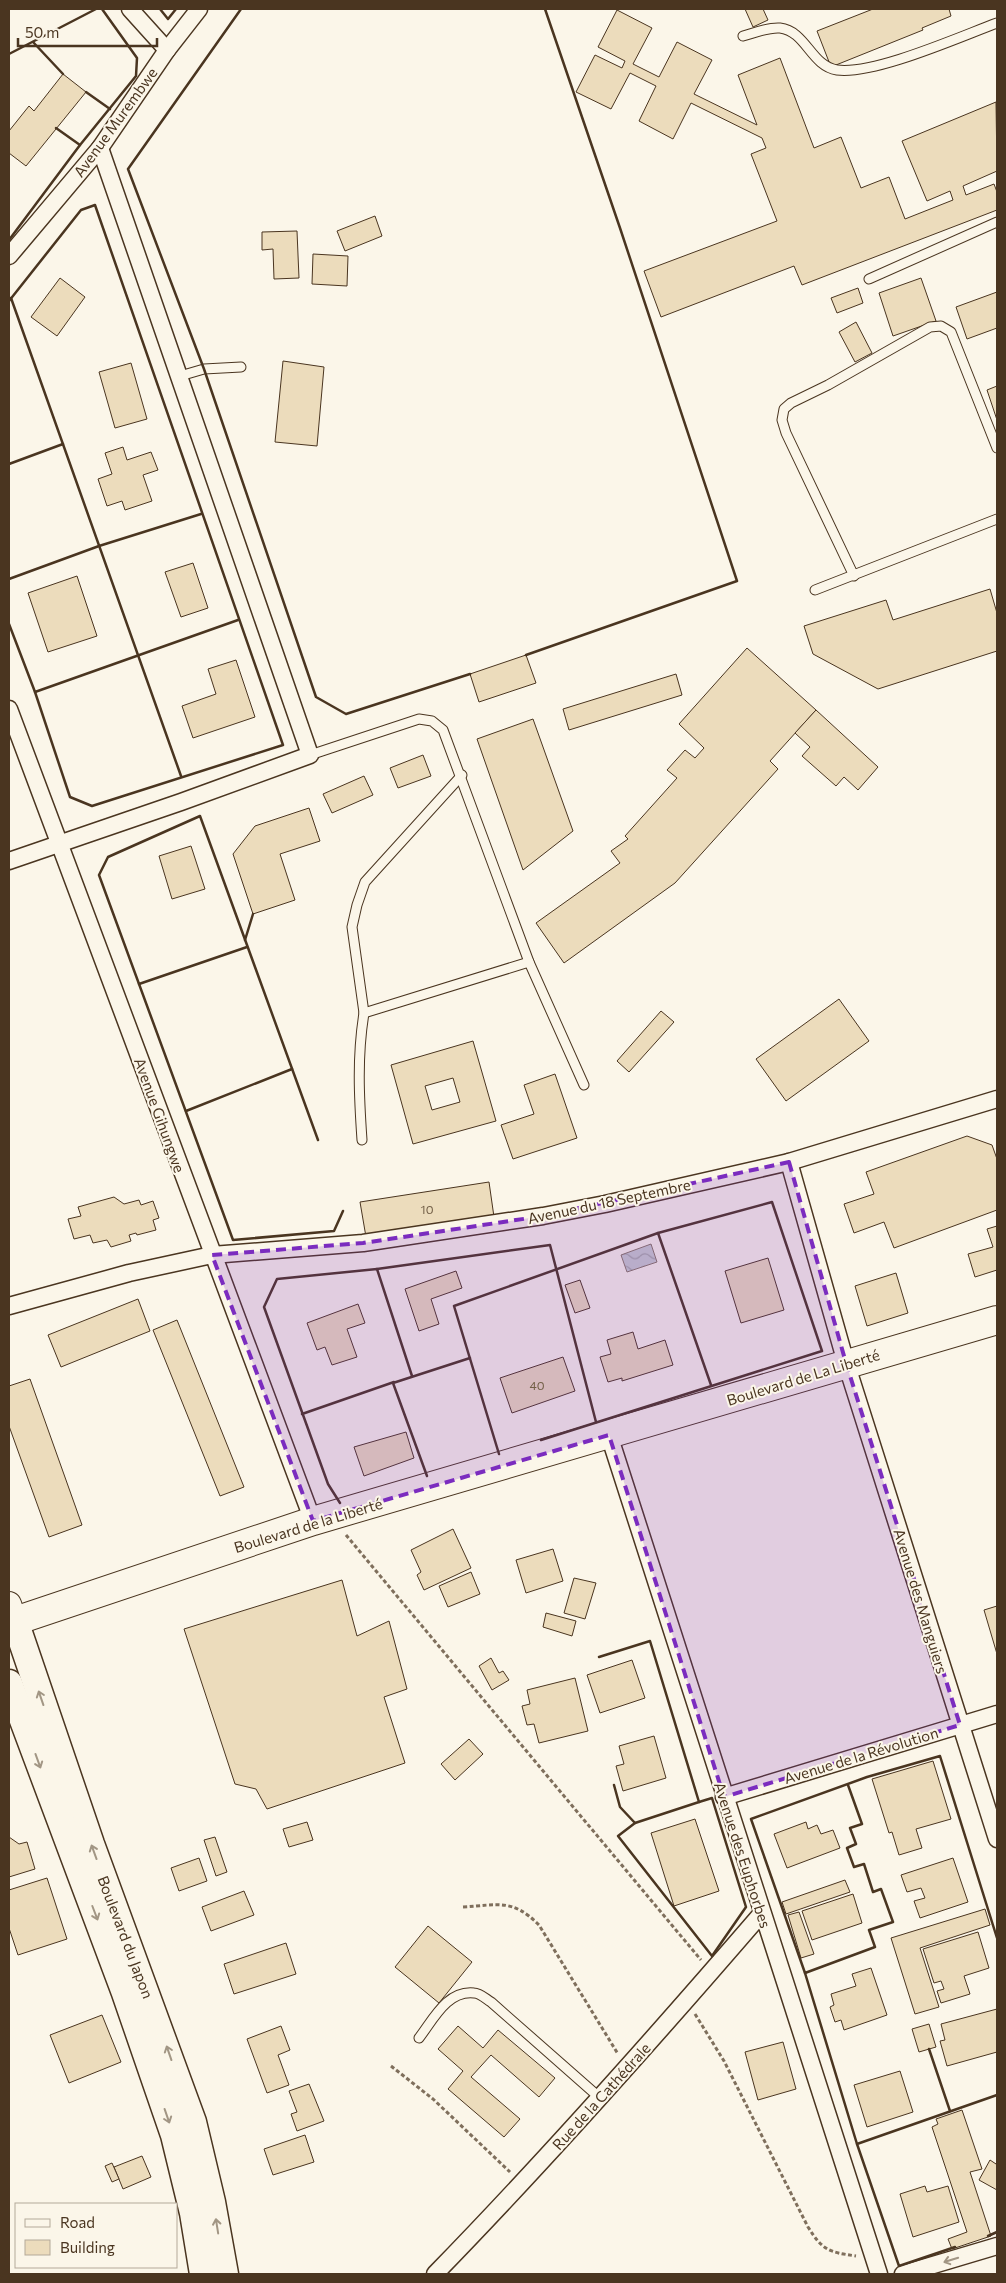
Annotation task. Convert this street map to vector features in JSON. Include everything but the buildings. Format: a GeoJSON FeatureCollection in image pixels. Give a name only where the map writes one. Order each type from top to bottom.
{"type":"FeatureCollection","features":[{"type":"Feature","properties":{"kind":"highway","name":"Boulevard de La Liberté"},"geometry":{"type":"LineString","coordinates":[[609,1435],[997,1320]]}},
{"type":"Feature","properties":{"kind":"highway","name":"Boulevard de la Liberté"},"geometry":{"type":"LineString","coordinates":[[11,1616],[322,1519],[609,1435]]}},
{"type":"Feature","properties":{"kind":"main road","name":"Boulevard du Japon"},"geometry":{"type":"LineString","coordinates":[[11,1616],[91,1844],[168,2085],[203,2274]]}},
{"type":"Feature","properties":{"kind":"main road","name":"Boulevard du Japon"},"geometry":{"type":"LineString","coordinates":[[9,1683],[122,1984],[168,2085],[193,2122],[204,2162],[224,2274]]}},
{"type":"Feature","properties":{"kind":"street"},"geometry":{"type":"LineString","coordinates":[[130,9],[167,50]]}},
{"type":"Feature","properties":{"kind":"street","name":"Avenue Murembwe"},"geometry":{"type":"LineString","coordinates":[[9,256],[100,148],[167,50],[198,9]]}},
{"type":"Feature","properties":{"kind":"street"},"geometry":{"type":"LineString","coordinates":[[9,861],[310,754],[100,148]]}},
{"type":"Feature","properties":{"kind":"street","name":"Avenue Gihungwe"},"geometry":{"type":"LineString","coordinates":[[9,709],[212,1255],[322,1519]]}},
{"type":"Feature","properties":{"kind":"street","name":"Avenue du 18 Septembre"},"geometry":{"type":"LineString","coordinates":[[9,1306],[129,1273],[212,1255],[363,1243],[543,1216],[605,1204],[789,1162],[997,1099]]}},
{"type":"Feature","properties":{"kind":"street","name":"Avenue des Manguiers"},"geometry":{"type":"LineString","coordinates":[[789,1162],[846,1364],[997,1839]]}},
{"type":"Feature","properties":{"kind":"street","name":"Avenue des Euphorbes"},"geometry":{"type":"LineString","coordinates":[[609,1435],[876,2267]]}},
{"type":"Feature","properties":{"kind":"street","name":"Avenue de la Révolution"},"geometry":{"type":"LineString","coordinates":[[724,1797],[997,1714]]}},
{"type":"Feature","properties":{"kind":"street","name":"Rue de la Cathédrale"},"geometry":{"type":"LineString","coordinates":[[436,2274],[520,2187],[627,2070],[686,1998],[762,1913]]}},
{"type":"Feature","properties":{"kind":"street"},"geometry":{"type":"LineString","coordinates":[[903,2274],[997,2246]]}},
{"type":"Feature","properties":{"kind":"lane"},"geometry":{"type":"LineString","coordinates":[[742,36],[780,28],[794,32],[819,61],[834,70],[854,70],[906,56],[997,23]]}},
{"type":"Feature","properties":{"kind":"lane"},"geometry":{"type":"LineString","coordinates":[[869,279],[997,222]]}},
{"type":"Feature","properties":{"kind":"lane"},"geometry":{"type":"LineString","coordinates":[[854,576],[786,433],[782,420],[784,409],[791,403],[828,385],[930,327],[941,326],[951,332],[997,448]]}},
{"type":"Feature","properties":{"kind":"lane"},"geometry":{"type":"LineString","coordinates":[[180,376],[204,369],[241,367]]}},
{"type":"Feature","properties":{"kind":"lane"},"geometry":{"type":"LineString","coordinates":[[816,590],[997,519]]}},
{"type":"Feature","properties":{"kind":"lane"},"geometry":{"type":"LineString","coordinates":[[310,754],[419,719],[432,721],[444,730],[529,962],[584,1085]]}},
{"type":"Feature","properties":{"kind":"lane"},"geometry":{"type":"LineString","coordinates":[[362,1140],[358,1078],[359,1043],[364,1013],[352,928],[357,905],[365,882],[462,776]]}},
{"type":"Feature","properties":{"kind":"lane"},"geometry":{"type":"LineString","coordinates":[[364,1013],[529,962]]}},
{"type":"Feature","properties":{"kind":"lane"},"geometry":{"type":"LineString","coordinates":[[419,2038],[447,2001],[460,1994],[475,1993],[499,2008],[600,2098]]}},
{"type":"Feature","properties":{"kind":"path"},"geometry":{"type":"LineString","coordinates":[[322,1519],[711,1972]]}},
{"type":"Feature","properties":{"kind":"path"},"geometry":{"type":"LineString","coordinates":[[463,1907],[508,1905],[527,1914],[538,1925],[627,2070]]}},
{"type":"Feature","properties":{"kind":"path"},"geometry":{"type":"LineString","coordinates":[[686,1998],[724,2061],[808,2227],[818,2242],[832,2252],[876,2267]]}},
{"type":"Feature","properties":{"kind":"path"},"geometry":{"type":"LineString","coordinates":[[391,2066],[433,2099],[509,2171],[520,2187]]}},
{"type":"Feature","properties":{"kind":"highlighted area"},"geometry":{"type":"Polygon","coordinates":[[[789,1162],[846,1363],[960,1725],[724,1797],[609,1435],[313,1521],[212,1255],[363,1243],[543,1216],[789,1162]]]}},
{"type":"Feature","properties":{"kind":"water"},"geometry":{"type":"Polygon","coordinates":[[[651,1244],[657,1262],[627,1272],[621,1255],[651,1244]]]}},
{"type":"Feature","properties":{"kind":"wall"},"geometry":{"type":"LineString","coordinates":[[9,54],[96,9]]}},
{"type":"Feature","properties":{"kind":"wall"},"geometry":{"type":"LineString","coordinates":[[9,240],[80,145],[136,76],[137,58],[102,9]]}},
{"type":"Feature","properties":{"kind":"wall"},"geometry":{"type":"LineString","coordinates":[[160,9],[168,19],[176,9]]}},
{"type":"Feature","properties":{"kind":"wall"},"geometry":{"type":"LineString","coordinates":[[241,9],[128,169],[204,369],[316,697],[346,714],[470,674]]}},
{"type":"Feature","properties":{"kind":"wall"},"geometry":{"type":"LineString","coordinates":[[526,655],[737,581],[545,9]]}},
{"type":"Feature","properties":{"kind":"wall"},"geometry":{"type":"LineString","coordinates":[[33,42],[63,74]]}},
{"type":"Feature","properties":{"kind":"wall"},"geometry":{"type":"LineString","coordinates":[[86,92],[110,109]]}},
{"type":"Feature","properties":{"kind":"wall"},"geometry":{"type":"LineString","coordinates":[[56,128],[80,145]]}},
{"type":"Feature","properties":{"kind":"wall"},"geometry":{"type":"LineString","coordinates":[[9,301],[81,210],[95,205],[283,745],[92,806],[70,797],[35,692],[9,624]]}},
{"type":"Feature","properties":{"kind":"wall"},"geometry":{"type":"LineString","coordinates":[[11,298],[181,776]]}},
{"type":"Feature","properties":{"kind":"wall"},"geometry":{"type":"LineString","coordinates":[[9,464],[63,444]]}},
{"type":"Feature","properties":{"kind":"wall"},"geometry":{"type":"LineString","coordinates":[[9,579],[99,546],[201,514]]}},
{"type":"Feature","properties":{"kind":"wall"},"geometry":{"type":"LineString","coordinates":[[35,692],[238,620]]}},
{"type":"Feature","properties":{"kind":"wall"},"geometry":{"type":"LineString","coordinates":[[318,1140],[200,816],[108,857],[99,875],[233,1240],[334,1231],[343,1211]]}},
{"type":"Feature","properties":{"kind":"wall"},"geometry":{"type":"LineString","coordinates":[[245,940],[253,914]]}},
{"type":"Feature","properties":{"kind":"wall"},"geometry":{"type":"LineString","coordinates":[[139,984],[247,947]]}},
{"type":"Feature","properties":{"kind":"wall"},"geometry":{"type":"LineString","coordinates":[[186,1111],[292,1069]]}},
{"type":"Feature","properties":{"kind":"wall"},"geometry":{"type":"LineString","coordinates":[[541,1440],[822,1351],[772,1202],[658,1233],[711,1385]]}},
{"type":"Feature","properties":{"kind":"wall"},"geometry":{"type":"LineString","coordinates":[[499,1454],[454,1306],[658,1233]]}},
{"type":"Feature","properties":{"kind":"wall"},"geometry":{"type":"LineString","coordinates":[[377,1269],[550,1245],[596,1422]]}},
{"type":"Feature","properties":{"kind":"wall"},"geometry":{"type":"LineString","coordinates":[[340,1503],[328,1484],[264,1307],[277,1279],[377,1269],[412,1376]]}},
{"type":"Feature","properties":{"kind":"wall"},"geometry":{"type":"LineString","coordinates":[[427,1476],[393,1383],[470,1358]]}},
{"type":"Feature","properties":{"kind":"wall"},"geometry":{"type":"LineString","coordinates":[[302,1414],[394,1382]]}},
{"type":"Feature","properties":{"kind":"wall"},"geometry":{"type":"LineString","coordinates":[[599,1657],[650,1641],[699,1802],[635,1823],[620,1807],[614,1785]]}},
{"type":"Feature","properties":{"kind":"wall"},"geometry":{"type":"LineString","coordinates":[[848,1785],[862,1824],[850,1828],[856,1844],[847,1848],[854,1867],[864,1864],[873,1892],[881,1889],[893,1922],[869,1930],[875,1947],[805,1973],[751,1819],[867,1777],[940,1756],[997,1938]]}},
{"type":"Feature","properties":{"kind":"wall"},"geometry":{"type":"LineString","coordinates":[[635,1823],[618,1836],[712,1956],[746,1907],[712,1798],[699,1802]]}},
{"type":"Feature","properties":{"kind":"wall"},"geometry":{"type":"LineString","coordinates":[[805,1973],[857,2144]]}},
{"type":"Feature","properties":{"kind":"wall"},"geometry":{"type":"LineString","coordinates":[[929,2049],[950,2111]]}},
{"type":"Feature","properties":{"kind":"wall"},"geometry":{"type":"LineString","coordinates":[[955,2247],[899,2266],[857,2144],[997,2095]]}},
{"type":"Feature","properties":{"kind":"wall"},"geometry":{"type":"LineString","coordinates":[[988,2236],[997,2232]]}}]}
